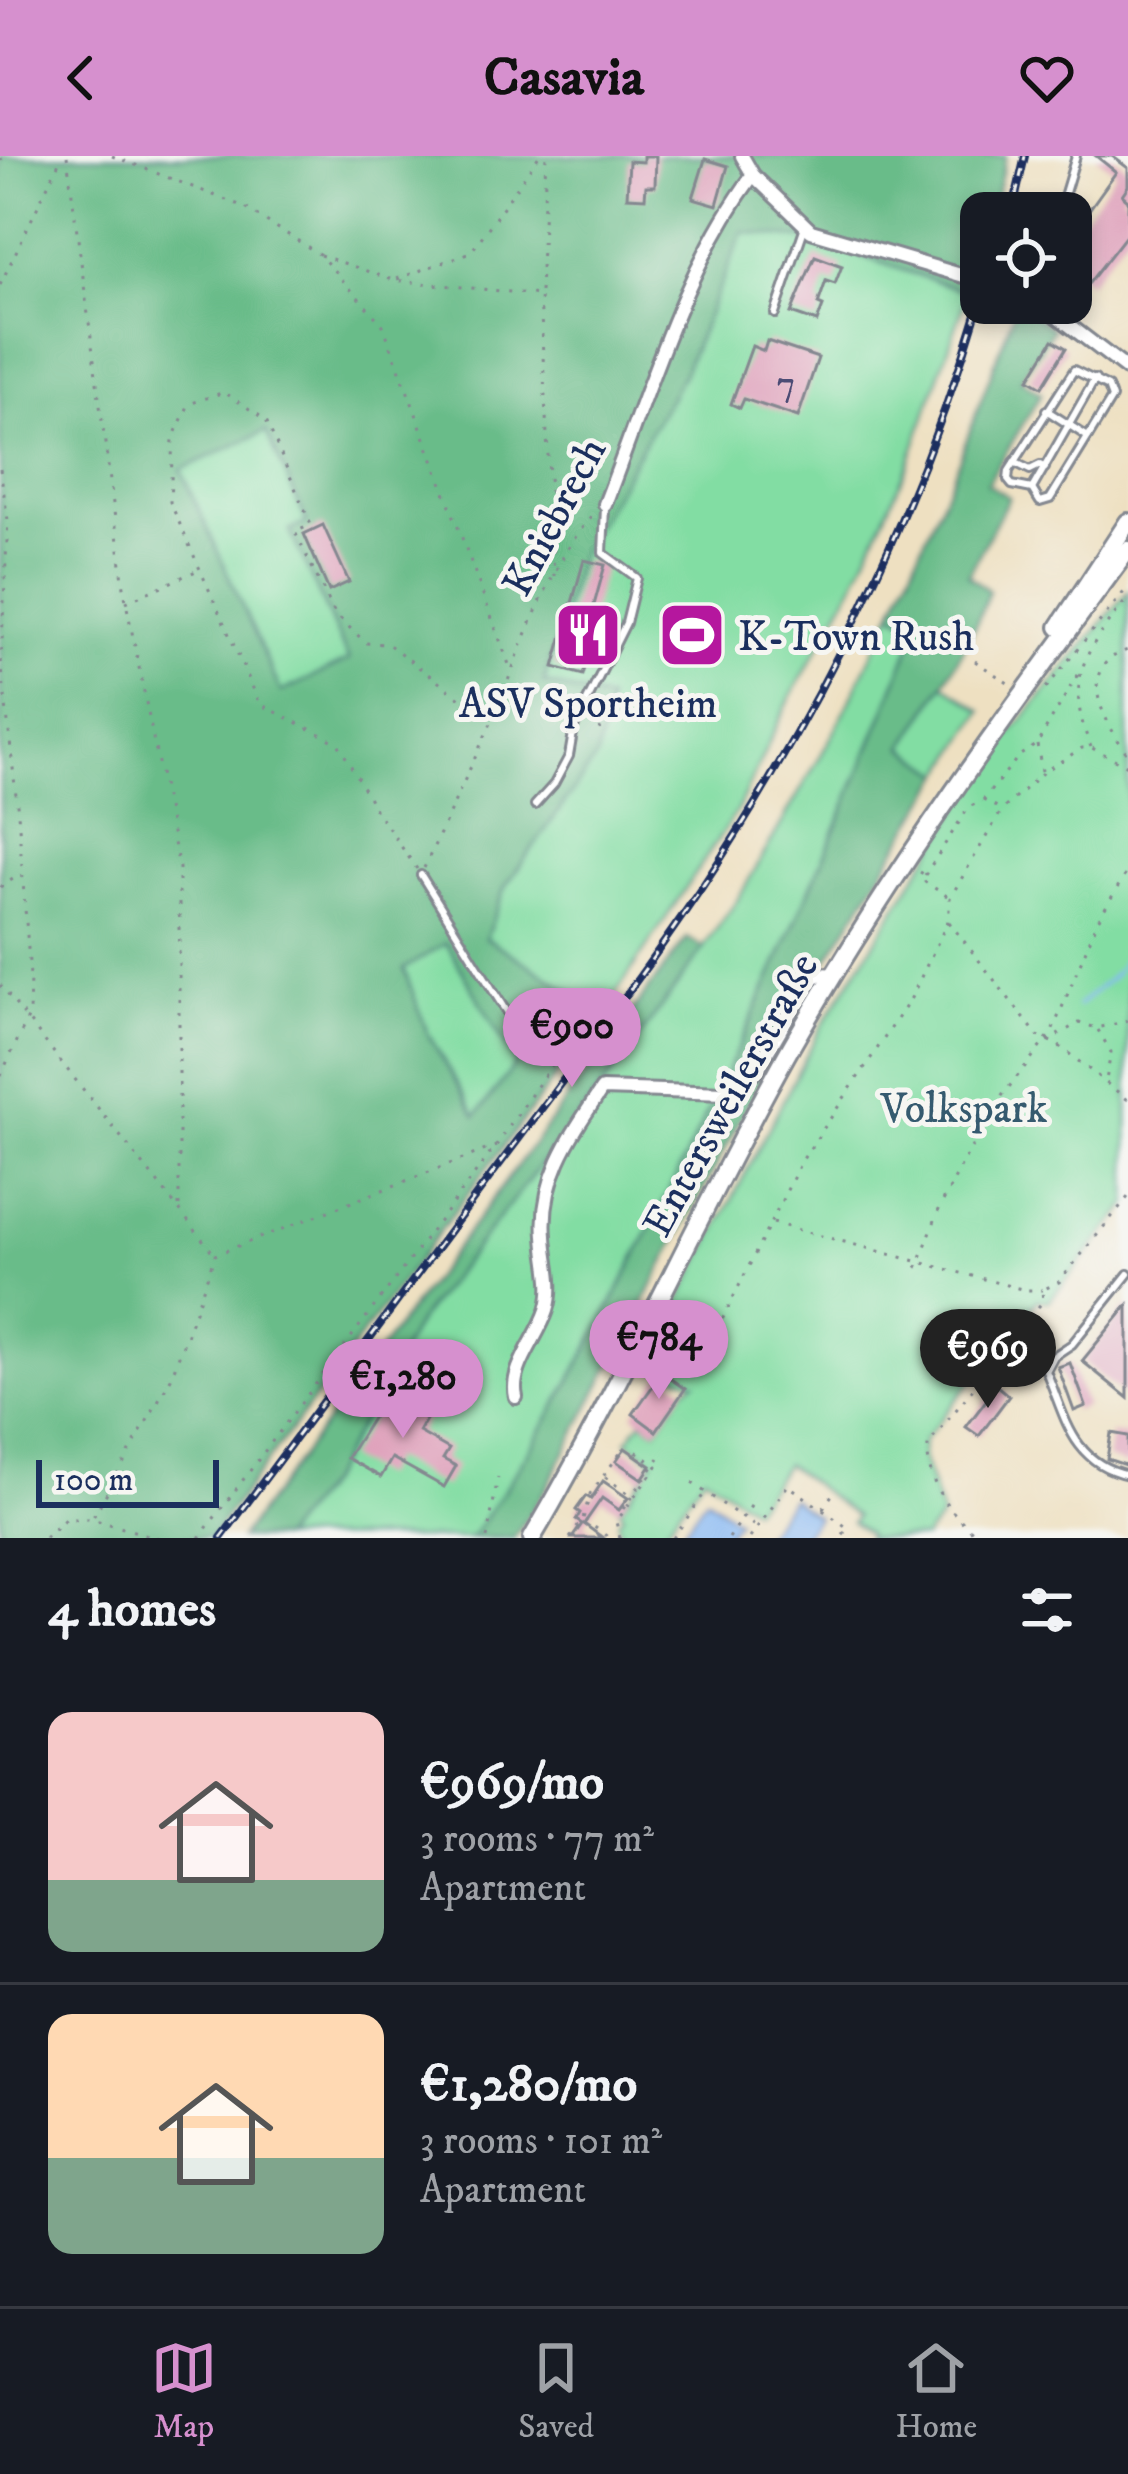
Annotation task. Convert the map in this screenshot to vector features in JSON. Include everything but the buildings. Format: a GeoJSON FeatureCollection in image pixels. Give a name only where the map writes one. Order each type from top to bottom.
{"type":"FeatureCollection","features":[{"type":"Feature","properties":{"kind":"main road","name":"Entersweilerstraße"},"geometry":{"type":"LineString","coordinates":[[532,1538],[758,1109],[834,975],[903,862],[1015,700],[1128,522]]}},
{"type":"Feature","properties":{"kind":"main road","name":"Entersweilerstraße"},"geometry":{"type":"LineString","coordinates":[[1015,700],[1128,550]]}},
{"type":"Feature","properties":{"kind":"street"},"geometry":{"type":"LineString","coordinates":[[742,156],[753,176],[811,231],[960,275]]}},
{"type":"Feature","properties":{"kind":"street","name":"Kniebrech"},"geometry":{"type":"LineString","coordinates":[[605,504],[704,254],[725,213],[753,176]]}},
{"type":"Feature","properties":{"kind":"street"},"geometry":{"type":"LineString","coordinates":[[1068,324],[1128,370]]}},
{"type":"Feature","properties":{"kind":"street"},"geometry":{"type":"LineString","coordinates":[[516,1397],[513,1383],[549,1306],[551,1276],[544,1222],[549,1179],[602,1089],[725,1093],[757,1070],[809,980],[834,975]]}},
{"type":"Feature","properties":{"kind":"lane"},"geometry":{"type":"LineString","coordinates":[[1065,192],[1076,156]]}},
{"type":"Feature","properties":{"kind":"lane"},"geometry":{"type":"LineString","coordinates":[[775,314],[805,225]]}},
{"type":"Feature","properties":{"kind":"lane"},"geometry":{"type":"LineString","coordinates":[[1074,370],[1108,387],[1112,398],[1050,499],[1040,502],[1032,489],[1019,490],[1008,479],[1014,462],[1074,370]]}},
{"type":"Feature","properties":{"kind":"lane"},"geometry":{"type":"LineString","coordinates":[[1032,489],[1095,379]]}},
{"type":"Feature","properties":{"kind":"lane"},"geometry":{"type":"LineString","coordinates":[[1046,410],[1088,437]]}},
{"type":"Feature","properties":{"kind":"lane"},"geometry":{"type":"LineString","coordinates":[[1014,462],[1030,470],[1040,465],[1045,468]]}},
{"type":"Feature","properties":{"kind":"lane"},"geometry":{"type":"LineString","coordinates":[[535,805],[554,784],[569,756],[576,722],[626,623],[638,578],[603,553],[605,504]]}},
{"type":"Feature","properties":{"kind":"lane"},"geometry":{"type":"LineString","coordinates":[[421,875],[507,1013],[558,1057]]}},
{"type":"Feature","properties":{"kind":"lane"},"geometry":{"type":"LineString","coordinates":[[1128,1274],[1046,1371],[1080,1451],[1099,1467],[1128,1475]]}},
{"type":"Feature","properties":{"kind":"path"},"geometry":{"type":"LineString","coordinates":[[0,160],[10,156]]}},
{"type":"Feature","properties":{"kind":"path"},"geometry":{"type":"LineString","coordinates":[[0,285],[64,156]]}},
{"type":"Feature","properties":{"kind":"path"},"geometry":{"type":"LineString","coordinates":[[64,156],[126,602],[179,868],[179,1209]]}},
{"type":"Feature","properties":{"kind":"path"},"geometry":{"type":"LineString","coordinates":[[112,156],[242,206],[319,254],[394,280],[540,295]]}},
{"type":"Feature","properties":{"kind":"path"},"geometry":{"type":"LineString","coordinates":[[394,280],[471,252],[539,156]]}},
{"type":"Feature","properties":{"kind":"path"},"geometry":{"type":"LineString","coordinates":[[546,156],[540,295],[554,578]]}},
{"type":"Feature","properties":{"kind":"path"},"geometry":{"type":"LineString","coordinates":[[319,254],[383,325],[511,672]]}},
{"type":"Feature","properties":{"kind":"path"},"geometry":{"type":"LineString","coordinates":[[421,875],[375,809],[338,743],[260,704],[170,502],[173,438],[189,404],[224,392],[266,420],[311,525],[295,532],[335,614],[366,643],[388,644],[460,698],[498,707]]}},
{"type":"Feature","properties":{"kind":"path"},"geometry":{"type":"LineString","coordinates":[[0,469],[8,520],[1,660],[22,873],[29,1016],[0,1077]]}},
{"type":"Feature","properties":{"kind":"path","name":"Kniebrech"},"geometry":{"type":"LineString","coordinates":[[421,875],[554,578],[582,526],[605,504]]}},
{"type":"Feature","properties":{"kind":"path"},"geometry":{"type":"LineString","coordinates":[[126,602],[200,569]]}},
{"type":"Feature","properties":{"kind":"path"},"geometry":{"type":"LineString","coordinates":[[1040,695],[1128,587]]}},
{"type":"Feature","properties":{"kind":"path"},"geometry":{"type":"LineString","coordinates":[[950,898],[925,882],[925,875],[950,831],[1004,772],[1037,745],[1081,669],[1090,644],[1128,598]]}},
{"type":"Feature","properties":{"kind":"path"},"geometry":{"type":"LineString","coordinates":[[1120,760],[1127,751],[1105,722],[1098,689],[1103,664],[1128,650]]}},
{"type":"Feature","properties":{"kind":"path"},"geometry":{"type":"LineString","coordinates":[[975,661],[1008,683],[1015,700]]}},
{"type":"Feature","properties":{"kind":"path"},"geometry":{"type":"LineString","coordinates":[[1081,669],[1079,700],[1092,748]]}},
{"type":"Feature","properties":{"kind":"path"},"geometry":{"type":"LineString","coordinates":[[593,686],[593,724],[607,733]]}},
{"type":"Feature","properties":{"kind":"path"},"geometry":{"type":"LineString","coordinates":[[558,713],[576,722]]}},
{"type":"Feature","properties":{"kind":"path"},"geometry":{"type":"LineString","coordinates":[[1037,745],[1042,773]]}},
{"type":"Feature","properties":{"kind":"path"},"geometry":{"type":"LineString","coordinates":[[645,1346],[639,1357],[702,1369],[801,1162],[910,1000],[948,921],[950,898],[1002,810],[1071,753],[1092,748],[1128,766]]}},
{"type":"Feature","properties":{"kind":"path"},"geometry":{"type":"LineString","coordinates":[[983,800],[1002,810]]}},
{"type":"Feature","properties":{"kind":"path"},"geometry":{"type":"LineString","coordinates":[[913,868],[925,875]]}},
{"type":"Feature","properties":{"kind":"path"},"geometry":{"type":"LineString","coordinates":[[917,1268],[968,1153],[1002,1096],[1046,1041],[1098,920],[1128,870]]}},
{"type":"Feature","properties":{"kind":"path"},"geometry":{"type":"LineString","coordinates":[[0,887],[22,873]]}},
{"type":"Feature","properties":{"kind":"path"},"geometry":{"type":"LineString","coordinates":[[1119,884],[1128,880]]}},
{"type":"Feature","properties":{"kind":"path"},"geometry":{"type":"LineString","coordinates":[[948,921],[1000,992],[1046,1041],[1058,1045],[1128,1100]]}},
{"type":"Feature","properties":{"kind":"path"},"geometry":{"type":"LineString","coordinates":[[0,985],[215,1255]]}},
{"type":"Feature","properties":{"kind":"path"},"geometry":{"type":"LineString","coordinates":[[1046,1041],[1079,1023],[1097,1028],[1128,1021]]}},
{"type":"Feature","properties":{"kind":"path"},"geometry":{"type":"LineString","coordinates":[[1097,1028],[1111,1052],[1106,1086]]}},
{"type":"Feature","properties":{"kind":"path"},"geometry":{"type":"LineString","coordinates":[[199,1538],[558,1057]]}},
{"type":"Feature","properties":{"kind":"path"},"geometry":{"type":"LineString","coordinates":[[92,1519],[170,1378],[215,1255],[496,1146]]}},
{"type":"Feature","properties":{"kind":"path"},"geometry":{"type":"LineString","coordinates":[[771,1222],[1042,1291],[1059,1282],[1128,1197]]}},
{"type":"Feature","properties":{"kind":"path"},"geometry":{"type":"LineString","coordinates":[[981,1538],[943,1502],[927,1460],[928,1445],[1043,1301],[1042,1291]]}},
{"type":"Feature","properties":{"kind":"path"},"geometry":{"type":"LineString","coordinates":[[570,1538],[583,1519],[590,1494],[624,1448]]}},
{"type":"Feature","properties":{"kind":"path"},"geometry":{"type":"LineString","coordinates":[[583,1519],[615,1537],[616,1522],[657,1466],[634,1450]]}},
{"type":"Feature","properties":{"kind":"path"},"geometry":{"type":"LineString","coordinates":[[623,1509],[659,1458],[655,1454],[650,1461]]}},
{"type":"Feature","properties":{"kind":"path"},"geometry":{"type":"LineString","coordinates":[[604,1476],[634,1498]]}},
{"type":"Feature","properties":{"kind":"path"},"geometry":{"type":"LineString","coordinates":[[487,1538],[498,1477]]}},
{"type":"Feature","properties":{"kind":"path"},"geometry":{"type":"LineString","coordinates":[[692,1483],[758,1528]]}},
{"type":"Feature","properties":{"kind":"path"},"geometry":{"type":"LineString","coordinates":[[750,1538],[788,1485],[848,1528],[840,1538]]}},
{"type":"Feature","properties":{"kind":"path"},"geometry":{"type":"LineString","coordinates":[[673,1538],[705,1492]]}},
{"type":"Feature","properties":{"kind":"path"},"geometry":{"type":"LineString","coordinates":[[822,1509],[834,1492]]}},
{"type":"Feature","properties":{"kind":"path"},"geometry":{"type":"LineString","coordinates":[[729,1538],[753,1503]]}},
{"type":"Feature","properties":{"kind":"path"},"geometry":{"type":"LineString","coordinates":[[45,1538],[65,1519],[92,1519],[158,1538]]}},
{"type":"Feature","properties":{"kind":"green space"},"geometry":{"type":"Polygon","coordinates":[[[0,156],[1006,156],[997,192],[960,192],[960,289],[814,240],[743,232],[682,376],[580,554],[544,683],[608,700],[597,757],[505,887],[486,938],[604,1012],[210,1538],[0,1538],[0,156]],[[266,431],[181,470],[281,692],[349,660],[290,531],[307,522],[266,431]],[[446,943],[404,969],[428,1034],[476,1116],[516,1064],[446,943]]]}},
{"type":"Feature","properties":{"kind":"green space","name":"K-Town Rush"},"geometry":{"type":"Polygon","coordinates":[[[743,231],[814,240],[960,289],[960,315],[909,463],[853,586],[786,706],[738,809],[604,1012],[486,938],[505,887],[597,757],[543,683],[580,554],[682,376],[743,231]]]}},
{"type":"Feature","properties":{"kind":"green space"},"geometry":{"type":"Polygon","coordinates":[[[1009,324],[1046,324],[1053,329],[1021,380],[1041,394],[987,484],[1009,497],[968,575],[989,591],[951,671],[904,747],[943,774],[806,994],[548,1485],[514,1538],[471,1538],[555,1408],[740,1044],[918,627],[892,613],[954,474],[1009,324]]]}},
{"type":"Feature","properties":{"kind":"green space"},"geometry":{"type":"Polygon","coordinates":[[[266,431],[307,523],[290,531],[349,661],[281,692],[180,470],[266,431]]]}},
{"type":"Feature","properties":{"kind":"green space","name":"Volkspark"},"geometry":{"type":"Polygon","coordinates":[[[1128,592],[1128,1205],[1049,1301],[1037,1300],[923,1441],[922,1457],[942,1516],[924,1538],[867,1538],[852,1522],[856,1516],[786,1464],[753,1509],[704,1475],[659,1538],[622,1538],[619,1510],[654,1461],[627,1441],[642,1421],[656,1430],[685,1389],[696,1382],[646,1366],[820,1029],[988,761],[1128,592]]]}},
{"type":"Feature","properties":{"kind":"green space"},"geometry":{"type":"Polygon","coordinates":[[[892,613],[918,627],[804,904],[630,1269],[501,1495],[471,1538],[281,1538],[327,1483],[420,1318],[620,1064],[738,899],[836,729],[892,613]]]}},
{"type":"Feature","properties":{"kind":"green space"},"geometry":{"type":"Polygon","coordinates":[[[944,684],[982,711],[943,774],[904,747],[944,684]]]}},
{"type":"Feature","properties":{"kind":"green space"},"geometry":{"type":"Polygon","coordinates":[[[687,938],[704,948],[620,1064],[420,1318],[327,1483],[281,1538],[240,1538],[687,938]]]}},
{"type":"Feature","properties":{"kind":"green space"},"geometry":{"type":"Polygon","coordinates":[[[447,942],[516,1064],[476,1116],[428,1034],[403,968],[447,942]]]}},
{"type":"Feature","properties":{"kind":"water"},"geometry":{"type":"Polygon","coordinates":[[[706,1498],[737,1520],[724,1538],[678,1538],[706,1498]]]}},
{"type":"Feature","properties":{"kind":"water"},"geometry":{"type":"Polygon","coordinates":[[[791,1498],[817,1517],[802,1538],[762,1538],[791,1498]]]}},
{"type":"Feature","properties":{"kind":"waterway"},"geometry":{"type":"LineString","coordinates":[[1078,1006],[1115,974],[1128,954]]}},
{"type":"Feature","properties":{"kind":"railway"},"geometry":{"type":"LineString","coordinates":[[1017,192],[1025,156]]}},
{"type":"Feature","properties":{"kind":"railway"},"geometry":{"type":"LineString","coordinates":[[221,1538],[623,999],[746,819],[864,603],[929,452],[973,324]]}},
{"type":"Feature","properties":{"kind":"place","name":"ASV Sportheim"},"geometry":{"type":"Point","coordinates":[588,635]}},
{"type":"Feature","properties":{"kind":"place","name":"K-Town Rush"},"geometry":{"type":"Point","coordinates":[692,635]}}]}
